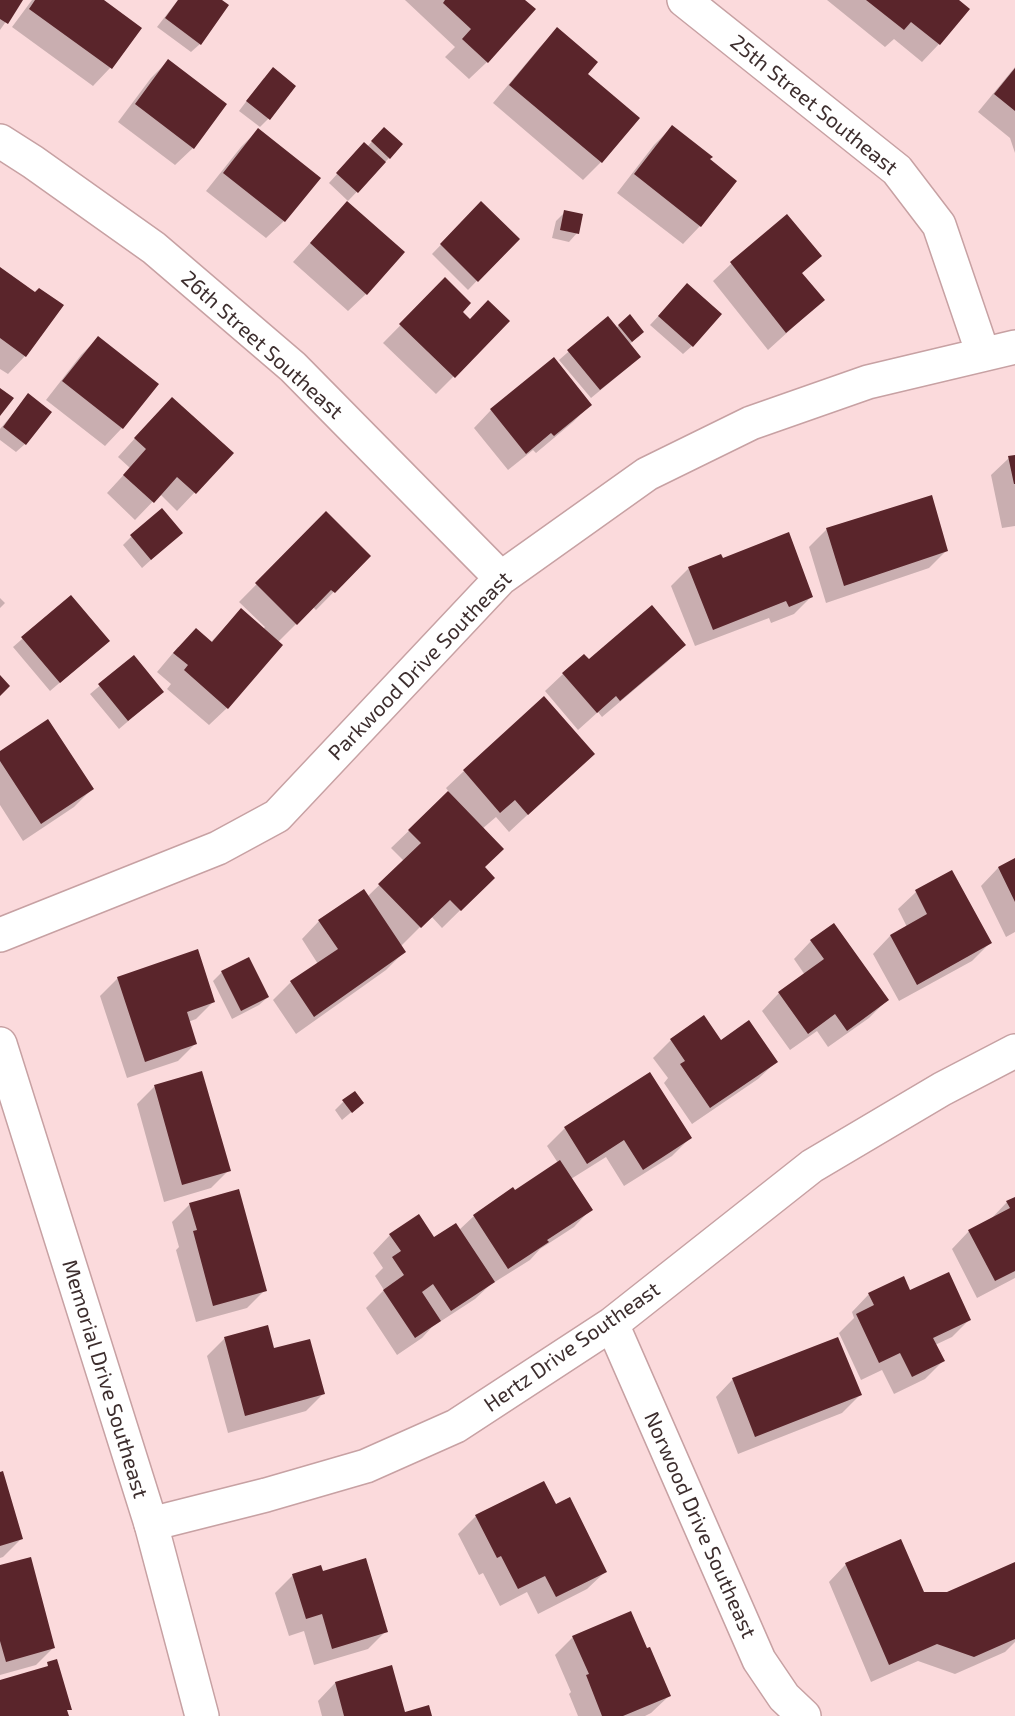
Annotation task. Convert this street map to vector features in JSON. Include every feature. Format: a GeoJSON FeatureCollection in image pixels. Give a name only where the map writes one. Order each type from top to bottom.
{"type":"FeatureCollection","features":[{"type":"Feature","properties":{"kind":"street","name":"25th Street Southeast"},"geometry":{"type":"LineString","coordinates":[[684,0],[897,170],[939,225],[983,354]]}},
{"type":"Feature","properties":{"kind":"street","name":"26th Street Southeast"},"geometry":{"type":"LineString","coordinates":[[0,141],[153,248],[292,367],[501,578]]}},
{"type":"Feature","properties":{"kind":"street","name":"Parkwood Drive Southeast"},"geometry":{"type":"LineString","coordinates":[[0,935],[218,848],[277,816],[501,578],[647,474],[751,423],[868,382],[1015,347]]}},
{"type":"Feature","properties":{"kind":"street","name":"Memorial Drive Southeast"},"geometry":{"type":"LineString","coordinates":[[0,1044],[151,1524],[201,1716]]}},
{"type":"Feature","properties":{"kind":"street","name":"Hertz Drive Southeast"},"geometry":{"type":"LineString","coordinates":[[151,1524],[366,1466],[456,1426],[612,1324],[812,1166],[942,1089],[1015,1051]]}},
{"type":"Feature","properties":{"kind":"street","name":"Norwood Drive Southeast"},"geometry":{"type":"LineString","coordinates":[[612,1324],[759,1660],[784,1697],[804,1716]]}},
{"type":"Feature","properties":{"kind":"building"},"geometry":{"type":"Polygon","coordinates":[[[0,0],[23,0],[8,24],[0,19],[0,0]]]}},
{"type":"Feature","properties":{"kind":"building"},"geometry":{"type":"Polygon","coordinates":[[[35,0],[104,0],[142,28],[112,69],[29,9],[35,0]]]}},
{"type":"Feature","properties":{"kind":"building"},"geometry":{"type":"Polygon","coordinates":[[[178,0],[222,0],[229,5],[201,45],[165,18],[178,0]]]}},
{"type":"Feature","properties":{"kind":"building"},"geometry":{"type":"Polygon","coordinates":[[[445,0],[525,0],[536,9],[488,63],[462,39],[471,29],[443,3],[445,0]]]}},
{"type":"Feature","properties":{"kind":"building"},"geometry":{"type":"Polygon","coordinates":[[[866,0],[959,0],[970,9],[940,45],[911,22],[904,30],[866,0]]]}},
{"type":"Feature","properties":{"kind":"building"},"geometry":{"type":"Polygon","coordinates":[[[557,27],[598,62],[588,74],[640,118],[602,163],[509,85],[557,27]]]}},
{"type":"Feature","properties":{"kind":"building"},"geometry":{"type":"Polygon","coordinates":[[[168,59],[227,104],[194,149],[135,104],[168,59]]]}},
{"type":"Feature","properties":{"kind":"building"},"geometry":{"type":"Polygon","coordinates":[[[273,67],[296,86],[270,120],[246,101],[273,67]]]}},
{"type":"Feature","properties":{"kind":"building"},"geometry":{"type":"Polygon","coordinates":[[[1015,68],[1015,111],[994,94],[1015,68]]]}},
{"type":"Feature","properties":{"kind":"building"},"geometry":{"type":"Polygon","coordinates":[[[672,125],[713,157],[710,159],[737,181],[701,227],[634,174],[672,125]]]}},
{"type":"Feature","properties":{"kind":"building"},"geometry":{"type":"Polygon","coordinates":[[[384,127],[403,144],[390,159],[371,141],[384,127]]]}},
{"type":"Feature","properties":{"kind":"building"},"geometry":{"type":"Polygon","coordinates":[[[258,128],[321,178],[285,222],[223,173],[258,128]]]}},
{"type":"Feature","properties":{"kind":"building"},"geometry":{"type":"Polygon","coordinates":[[[364,142],[386,162],[358,193],[336,173],[364,142]]]}},
{"type":"Feature","properties":{"kind":"building"},"geometry":{"type":"Polygon","coordinates":[[[347,201],[405,252],[367,295],[310,243],[347,201]]]}},
{"type":"Feature","properties":{"kind":"building"},"geometry":{"type":"Polygon","coordinates":[[[481,201],[520,239],[478,282],[440,244],[481,201]]]}},
{"type":"Feature","properties":{"kind":"building"},"geometry":{"type":"Polygon","coordinates":[[[564,210],[583,214],[579,234],[560,230],[564,210]]]}},
{"type":"Feature","properties":{"kind":"building"},"geometry":{"type":"Polygon","coordinates":[[[787,214],[822,256],[802,273],[825,300],[786,333],[730,262],[787,214]]]}},
{"type":"Feature","properties":{"kind":"building"},"geometry":{"type":"Polygon","coordinates":[[[0,267],[35,292],[39,288],[64,305],[26,357],[0,338],[0,267]]]}},
{"type":"Feature","properties":{"kind":"building"},"geometry":{"type":"Polygon","coordinates":[[[445,277],[471,303],[463,312],[470,319],[488,300],[510,321],[455,378],[399,324],[445,277]]]}},
{"type":"Feature","properties":{"kind":"building"},"geometry":{"type":"Polygon","coordinates":[[[687,283],[722,314],[693,347],[658,316],[687,283]]]}},
{"type":"Feature","properties":{"kind":"building"},"geometry":{"type":"Polygon","coordinates":[[[630,314],[644,332],[632,342],[618,325],[630,314]]]}},
{"type":"Feature","properties":{"kind":"building"},"geometry":{"type":"Polygon","coordinates":[[[608,316],[641,357],[600,390],[567,350],[608,316]]]}},
{"type":"Feature","properties":{"kind":"building"},"geometry":{"type":"Polygon","coordinates":[[[98,336],[159,384],[123,429],[62,381],[98,336]]]}},
{"type":"Feature","properties":{"kind":"building"},"geometry":{"type":"Polygon","coordinates":[[[554,357],[592,405],[554,436],[551,433],[526,454],[490,409],[554,357]]]}},
{"type":"Feature","properties":{"kind":"building"},"geometry":{"type":"Polygon","coordinates":[[[0,388],[14,398],[0,416],[0,388]]]}},
{"type":"Feature","properties":{"kind":"building"},"geometry":{"type":"Polygon","coordinates":[[[28,393],[52,412],[26,445],[3,427],[28,393]]]}},
{"type":"Feature","properties":{"kind":"building"},"geometry":{"type":"Polygon","coordinates":[[[172,397],[234,453],[196,494],[177,477],[154,503],[123,475],[146,449],[134,438],[172,397]]]}},
{"type":"Feature","properties":{"kind":"building"},"geometry":{"type":"Polygon","coordinates":[[[1015,455],[1015,484],[1014,484],[1008,456],[1015,455]]]}},
{"type":"Feature","properties":{"kind":"building"},"geometry":{"type":"Polygon","coordinates":[[[932,495],[948,551],[844,586],[826,528],[932,495]]]}},
{"type":"Feature","properties":{"kind":"building"},"geometry":{"type":"Polygon","coordinates":[[[162,508],[183,533],[151,560],[130,535],[162,508]]]}},
{"type":"Feature","properties":{"kind":"building"},"geometry":{"type":"Polygon","coordinates":[[[326,511],[371,556],[335,593],[331,590],[297,625],[255,583],[326,511]]]}},
{"type":"Feature","properties":{"kind":"building"},"geometry":{"type":"Polygon","coordinates":[[[789,532],[813,597],[789,607],[786,601],[713,630],[688,567],[721,554],[723,558],[789,532]]]}},
{"type":"Feature","properties":{"kind":"building"},"geometry":{"type":"Polygon","coordinates":[[[71,595],[110,641],[60,683],[21,637],[71,595]]]}},
{"type":"Feature","properties":{"kind":"building"},"geometry":{"type":"Polygon","coordinates":[[[652,605],[686,645],[620,701],[616,696],[597,713],[562,673],[584,654],[589,659],[652,605]]]}},
{"type":"Feature","properties":{"kind":"building"},"geometry":{"type":"Polygon","coordinates":[[[241,608],[283,645],[228,709],[184,670],[188,665],[173,653],[196,628],[212,642],[241,608]]]}},
{"type":"Feature","properties":{"kind":"building"},"geometry":{"type":"Polygon","coordinates":[[[134,655],[164,692],[128,721],[98,684],[134,655]]]}},
{"type":"Feature","properties":{"kind":"building"},"geometry":{"type":"Polygon","coordinates":[[[0,675],[10,686],[0,696],[0,675]]]}},
{"type":"Feature","properties":{"kind":"building"},"geometry":{"type":"Polygon","coordinates":[[[544,696],[595,754],[528,815],[515,800],[500,813],[463,770],[544,696]]]}},
{"type":"Feature","properties":{"kind":"building"},"geometry":{"type":"Polygon","coordinates":[[[48,719],[94,789],[41,824],[0,761],[0,751],[48,719]]]}},
{"type":"Feature","properties":{"kind":"building"},"geometry":{"type":"Polygon","coordinates":[[[448,791],[504,849],[485,867],[495,878],[461,911],[450,900],[421,928],[378,884],[421,843],[408,830],[448,791]]]}},
{"type":"Feature","properties":{"kind":"building"},"geometry":{"type":"Polygon","coordinates":[[[1015,858],[1015,902],[998,867],[1015,858]]]}},
{"type":"Feature","properties":{"kind":"building"},"geometry":{"type":"Polygon","coordinates":[[[952,870],[992,943],[917,985],[890,935],[927,914],[915,890],[952,870]]]}},
{"type":"Feature","properties":{"kind":"building"},"geometry":{"type":"Polygon","coordinates":[[[364,889],[406,952],[314,1017],[290,981],[338,949],[318,920],[364,889]]]}},
{"type":"Feature","properties":{"kind":"building"},"geometry":{"type":"Polygon","coordinates":[[[834,923],[889,1000],[847,1031],[835,1014],[808,1034],[778,992],[824,959],[810,940],[834,923]]]}},
{"type":"Feature","properties":{"kind":"building"},"geometry":{"type":"Polygon","coordinates":[[[198,949],[215,1002],[187,1012],[197,1044],[145,1062],[117,977],[198,949]]]}},
{"type":"Feature","properties":{"kind":"building"},"geometry":{"type":"Polygon","coordinates":[[[249,957],[269,997],[241,1011],[221,971],[249,957]]]}},
{"type":"Feature","properties":{"kind":"building"},"geometry":{"type":"Polygon","coordinates":[[[704,1015],[721,1040],[749,1020],[778,1062],[710,1108],[680,1064],[685,1061],[670,1039],[704,1015]]]}},
{"type":"Feature","properties":{"kind":"building"},"geometry":{"type":"Polygon","coordinates":[[[202,1071],[231,1171],[182,1185],[154,1085],[202,1071]]]}},
{"type":"Feature","properties":{"kind":"building"},"geometry":{"type":"Polygon","coordinates":[[[650,1072],[692,1138],[643,1170],[624,1140],[587,1164],[564,1127],[650,1072]]]}},
{"type":"Feature","properties":{"kind":"building"},"geometry":{"type":"Polygon","coordinates":[[[355,1091],[364,1103],[352,1113],[342,1100],[355,1091]]]}},
{"type":"Feature","properties":{"kind":"building"},"geometry":{"type":"Polygon","coordinates":[[[560,1160],[593,1210],[508,1269],[473,1215],[513,1187],[515,1190],[560,1160]]]}},
{"type":"Feature","properties":{"kind":"building"},"geometry":{"type":"Polygon","coordinates":[[[239,1189],[267,1291],[213,1306],[193,1231],[197,1230],[189,1203],[239,1189]]]}},
{"type":"Feature","properties":{"kind":"building"},"geometry":{"type":"Polygon","coordinates":[[[1015,1197],[1015,1271],[995,1281],[968,1230],[1010,1208],[1006,1201],[1015,1197]]]}},
{"type":"Feature","properties":{"kind":"building"},"geometry":{"type":"Polygon","coordinates":[[[419,1214],[434,1237],[456,1223],[495,1282],[451,1311],[433,1284],[422,1292],[441,1321],[415,1338],[383,1290],[404,1275],[392,1257],[401,1251],[389,1234],[419,1214]]]}},
{"type":"Feature","properties":{"kind":"building"},"geometry":{"type":"Polygon","coordinates":[[[949,1272],[971,1320],[933,1338],[945,1361],[912,1377],[900,1353],[879,1363],[856,1314],[874,1305],[868,1293],[904,1276],[910,1290],[949,1272]]]}},
{"type":"Feature","properties":{"kind":"building"},"geometry":{"type":"Polygon","coordinates":[[[268,1325],[274,1348],[310,1339],[325,1394],[245,1416],[224,1337],[268,1325]]]}},
{"type":"Feature","properties":{"kind":"building"},"geometry":{"type":"Polygon","coordinates":[[[838,1337],[862,1395],[755,1437],[732,1378],[838,1337]]]}},
{"type":"Feature","properties":{"kind":"building"},"geometry":{"type":"Polygon","coordinates":[[[3,1471],[23,1539],[0,1546],[0,1472],[3,1471]]]}},
{"type":"Feature","properties":{"kind":"building"},"geometry":{"type":"Polygon","coordinates":[[[544,1481],[556,1504],[570,1497],[607,1572],[556,1597],[545,1576],[518,1589],[501,1556],[497,1558],[475,1515],[544,1481]]]}},
{"type":"Feature","properties":{"kind":"building"},"geometry":{"type":"Polygon","coordinates":[[[901,1539],[924,1592],[947,1592],[1015,1562],[1015,1639],[974,1657],[937,1644],[889,1665],[845,1563],[901,1539]]]}},
{"type":"Feature","properties":{"kind":"building"},"geometry":{"type":"Polygon","coordinates":[[[31,1557],[55,1648],[6,1662],[0,1641],[0,1565],[31,1557]]]}},
{"type":"Feature","properties":{"kind":"building"},"geometry":{"type":"Polygon","coordinates":[[[366,1558],[388,1632],[332,1649],[322,1614],[306,1619],[292,1574],[321,1565],[323,1571],[366,1558]]]}},
{"type":"Feature","properties":{"kind":"building"},"geometry":{"type":"Polygon","coordinates":[[[631,1611],[647,1648],[650,1647],[671,1696],[623,1716],[602,1716],[586,1675],[589,1674],[572,1636],[631,1611]]]}},
{"type":"Feature","properties":{"kind":"building"},"geometry":{"type":"Polygon","coordinates":[[[57,1659],[72,1710],[67,1710],[69,1716],[0,1716],[0,1680],[48,1666],[47,1662],[57,1659]]]}},
{"type":"Feature","properties":{"kind":"building"},"geometry":{"type":"Polygon","coordinates":[[[392,1665],[405,1712],[429,1705],[432,1716],[344,1716],[335,1682],[392,1665]]]}}]}
